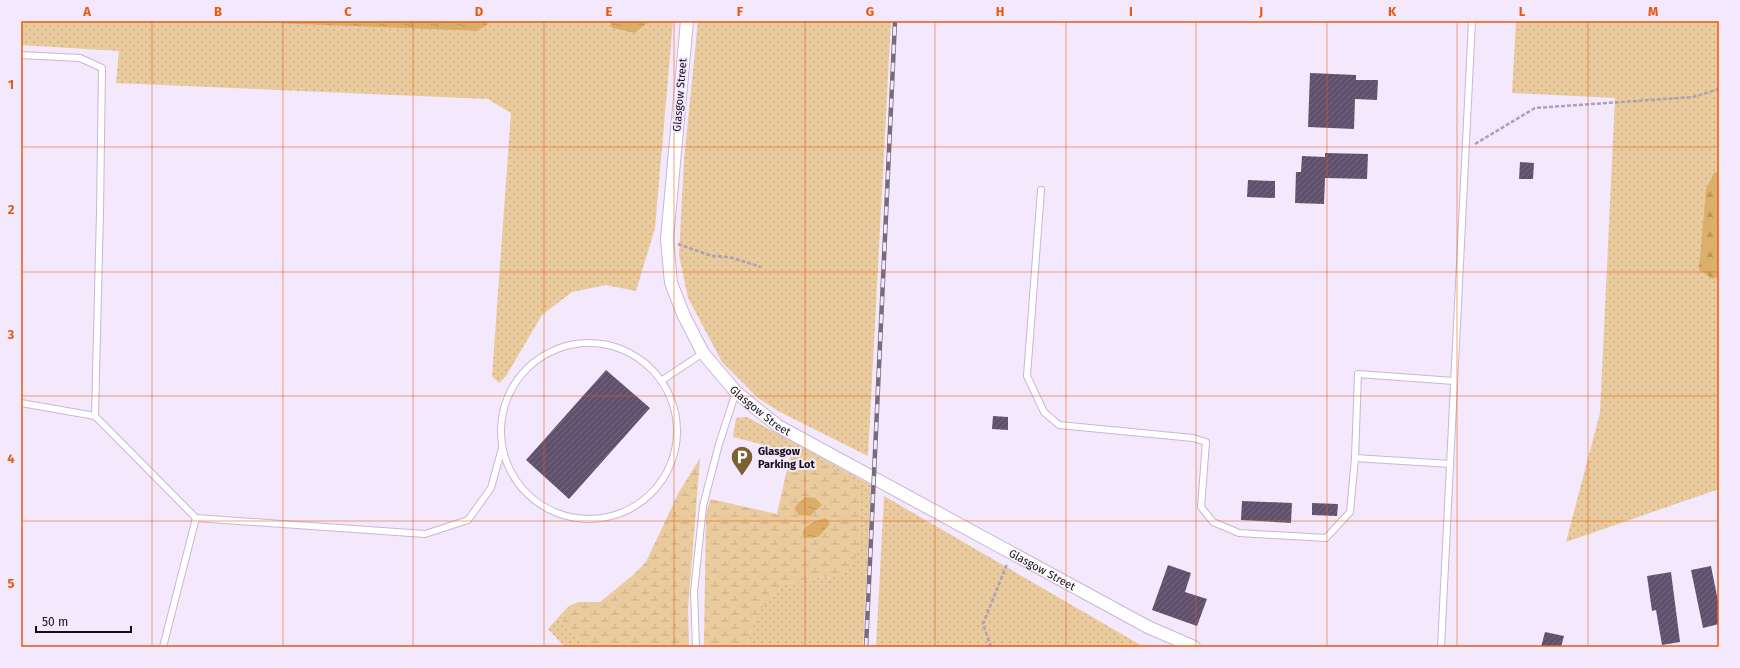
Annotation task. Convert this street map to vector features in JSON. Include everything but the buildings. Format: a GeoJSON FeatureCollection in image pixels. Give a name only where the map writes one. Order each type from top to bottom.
{"type":"FeatureCollection","features":[{"type":"Feature","properties":{"kind":"street","name":"Glasgow Street"},"geometry":{"type":"LineString","coordinates":[[687,21],[667,239],[671,283],[684,316],[702,353],[736,392],[778,426],[1148,627],[1194,647]]}},
{"type":"Feature","properties":{"kind":"lane"},"geometry":{"type":"LineString","coordinates":[[1442,647],[1472,21]]}},
{"type":"Feature","properties":{"kind":"lane"},"geometry":{"type":"LineString","coordinates":[[21,55],[80,58],[102,68],[95,416]]}},
{"type":"Feature","properties":{"kind":"lane"},"geometry":{"type":"LineString","coordinates":[[1041,190],[1027,376],[1044,412],[1059,426],[1193,438],[1206,442],[1201,507],[1213,522],[1239,533],[1326,538],[1350,512],[1355,458],[1358,374],[1454,381]]}},
{"type":"Feature","properties":{"kind":"lane"},"geometry":{"type":"LineString","coordinates":[[601,343],[630,352],[654,371],[661,381],[671,397],[677,424],[675,451],[664,477],[646,498],[623,513],[596,519],[589,519],[568,517],[542,507],[521,489],[506,462],[500,432],[505,402],[520,376],[542,355],[571,344],[601,343]]}},
{"type":"Feature","properties":{"kind":"lane"},"geometry":{"type":"LineString","coordinates":[[661,381],[702,353]]}},
{"type":"Feature","properties":{"kind":"lane"},"geometry":{"type":"LineString","coordinates":[[696,647],[694,592],[703,506],[719,444],[736,392]]}},
{"type":"Feature","properties":{"kind":"lane"},"geometry":{"type":"LineString","coordinates":[[21,403],[95,416],[196,518],[425,534],[468,520],[491,488],[503,447]]}},
{"type":"Feature","properties":{"kind":"lane"},"geometry":{"type":"LineString","coordinates":[[1355,458],[1450,464]]}},
{"type":"Feature","properties":{"kind":"lane"},"geometry":{"type":"LineString","coordinates":[[163,647],[196,518]]}},
{"type":"Feature","properties":{"kind":"path"},"geometry":{"type":"LineString","coordinates":[[1465,150],[1535,108],[1693,97],[1719,89]]}},
{"type":"Feature","properties":{"kind":"path"},"geometry":{"type":"LineString","coordinates":[[667,239],[684,247],[712,256],[729,257],[761,267]]}},
{"type":"Feature","properties":{"kind":"path"},"geometry":{"type":"LineString","coordinates":[[991,647],[983,624],[1012,553]]}},
{"type":"Feature","properties":{"kind":"green space"},"geometry":{"type":"Polygon","coordinates":[[[21,21],[215,21],[477,31],[486,26],[489,21],[609,21],[612,28],[635,33],[650,21],[673,21],[655,228],[636,291],[606,285],[572,292],[542,315],[506,376],[499,383],[492,376],[511,113],[488,99],[116,83],[119,51],[21,45],[21,21]]]}},
{"type":"Feature","properties":{"kind":"green space"},"geometry":{"type":"Polygon","coordinates":[[[698,21],[891,21],[868,456],[780,412],[758,398],[722,362],[688,298],[679,255],[684,160],[698,21]]]}},
{"type":"Feature","properties":{"kind":"green space"},"geometry":{"type":"Polygon","coordinates":[[[1516,21],[1719,21],[1719,171],[1714,173],[1713,279],[1719,277],[1719,489],[1566,542],[1600,413],[1615,98],[1512,93],[1516,21]]]}},
{"type":"Feature","properties":{"kind":"green space"},"geometry":{"type":"Polygon","coordinates":[[[1719,171],[1719,277],[1713,279],[1699,270],[1706,189],[1714,173],[1719,171]]]}},
{"type":"Feature","properties":{"kind":"green space"},"geometry":{"type":"Polygon","coordinates":[[[747,417],[871,485],[863,647],[746,647],[755,616],[783,585],[813,578],[836,577],[802,453],[791,452],[733,437],[736,418],[747,417]]]}},
{"type":"Feature","properties":{"kind":"green space"},"geometry":{"type":"Polygon","coordinates":[[[791,452],[802,453],[861,483],[860,548],[851,566],[836,577],[813,578],[783,585],[755,616],[746,647],[704,647],[706,515],[710,499],[777,514],[791,452]]]}},
{"type":"Feature","properties":{"kind":"green space"},"geometry":{"type":"Polygon","coordinates":[[[700,458],[688,609],[689,647],[585,647],[562,622],[563,612],[569,606],[578,602],[600,602],[632,576],[646,562],[679,492],[700,458]]]}},
{"type":"Feature","properties":{"kind":"green space"},"geometry":{"type":"Polygon","coordinates":[[[884,496],[1144,647],[876,647],[884,496]]]}},
{"type":"Feature","properties":{"kind":"green space"},"geometry":{"type":"Polygon","coordinates":[[[563,612],[562,622],[585,647],[565,647],[548,629],[563,612]]]}},
{"type":"Feature","properties":{"kind":"water"},"geometry":{"type":"Polygon","coordinates":[[[215,21],[489,21],[486,26],[477,31],[215,21]]]}},
{"type":"Feature","properties":{"kind":"water"},"geometry":{"type":"Polygon","coordinates":[[[609,21],[650,21],[635,33],[612,28],[609,21]]]}},
{"type":"Feature","properties":{"kind":"water"},"geometry":{"type":"Polygon","coordinates":[[[805,497],[815,498],[822,505],[810,516],[799,515],[794,508],[805,497]]]}},
{"type":"Feature","properties":{"kind":"water"},"geometry":{"type":"Polygon","coordinates":[[[826,518],[830,524],[818,537],[806,538],[802,534],[803,530],[808,525],[826,518]]]}},
{"type":"Feature","properties":{"kind":"railway"},"geometry":{"type":"LineString","coordinates":[[866,647],[895,21]]}},
{"type":"Feature","properties":{"kind":"place","name":"Glasgow Parking Lot"},"geometry":{"type":"Point","coordinates":[742,476]}}]}
